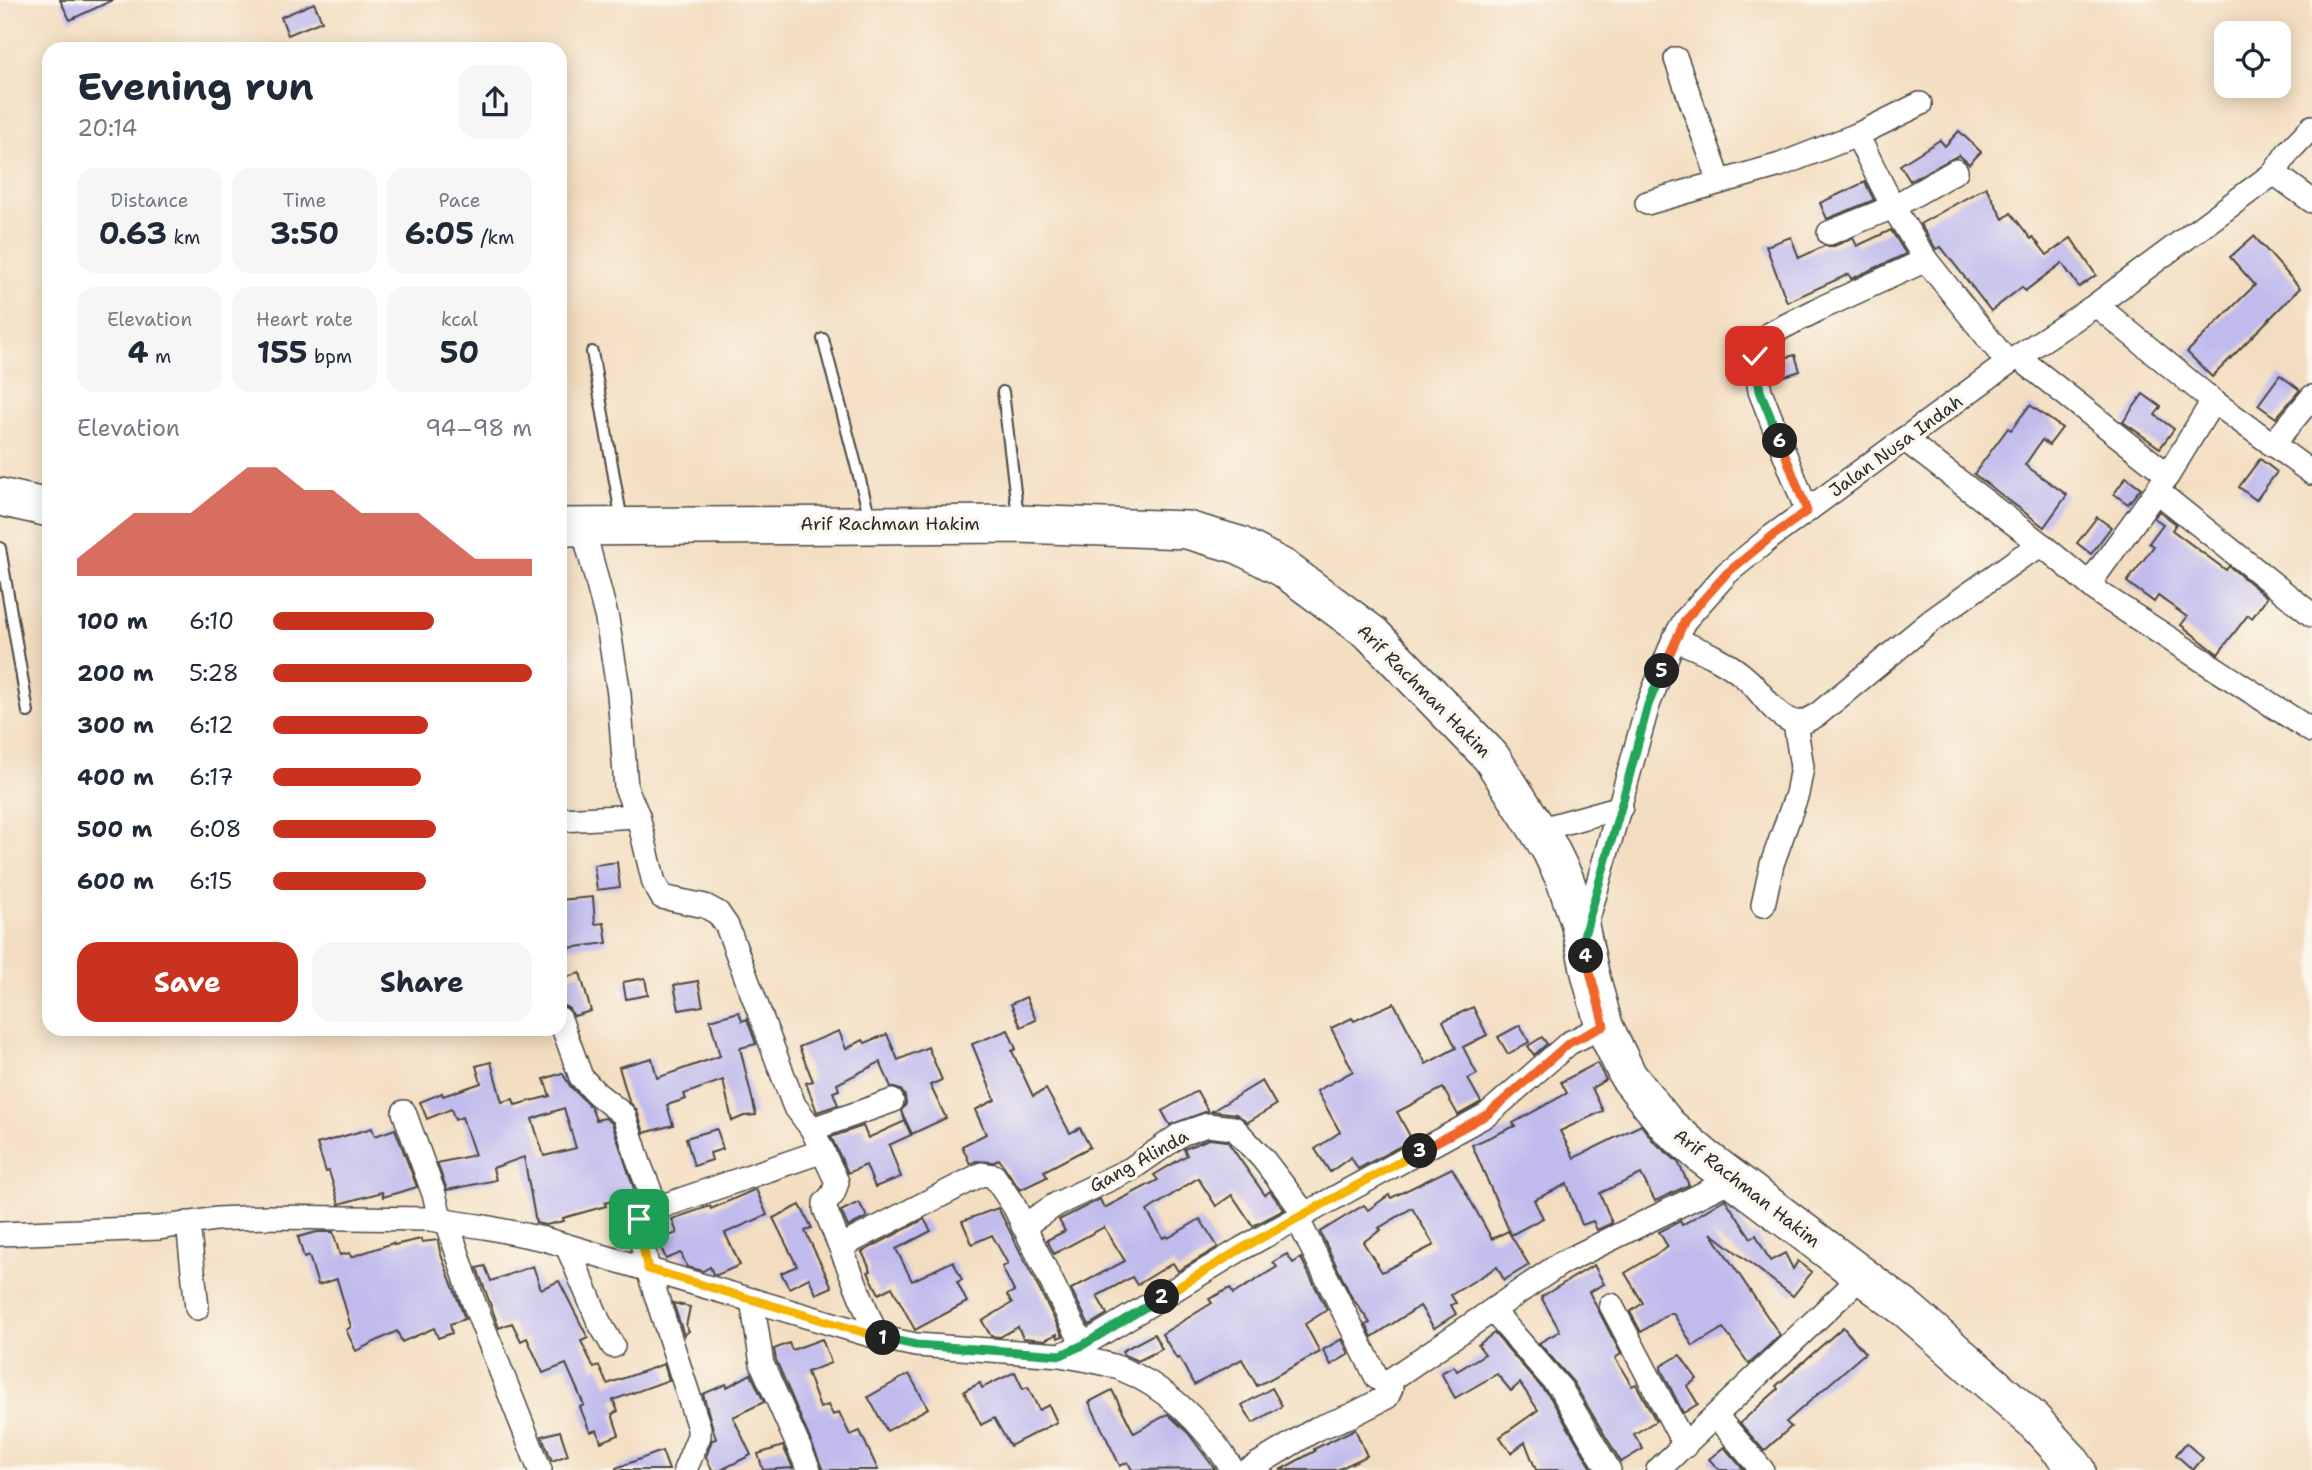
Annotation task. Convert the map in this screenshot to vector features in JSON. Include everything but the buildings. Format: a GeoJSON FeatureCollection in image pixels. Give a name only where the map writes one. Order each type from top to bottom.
{"type":"FeatureCollection","features":[{"type":"Feature","properties":{"kind":"main road"},"geometry":{"type":"LineString","coordinates":[[0,497],[42,506]]}},
{"type":"Feature","properties":{"kind":"main road","name":"Arif Rachman Hakim"},"geometry":{"type":"LineString","coordinates":[[571,527],[1019,524],[1187,530],[1239,545],[1283,568],[1372,634],[1491,757],[1550,849],[1565,880],[1579,921],[1604,1026],[1628,1076],[1668,1126],[1733,1179],[1909,1311],[2033,1420],[2077,1470]]}},
{"type":"Feature","properties":{"kind":"street"},"geometry":{"type":"LineString","coordinates":[[1676,59],[1720,182]]}},
{"type":"Feature","properties":{"kind":"street"},"geometry":{"type":"LineString","coordinates":[[1647,203],[1780,165],[1857,135],[1920,104]]}},
{"type":"Feature","properties":{"kind":"street","name":"Jalan Nusa Indah"},"geometry":{"type":"LineString","coordinates":[[1583,939],[1648,705],[1674,639],[1685,620],[1727,573],[1771,537],[1904,439],[2096,304],[2274,173],[2289,151],[2312,127]]}},
{"type":"Feature","properties":{"kind":"street"},"geometry":{"type":"LineString","coordinates":[[1857,135],[1893,207],[1926,260],[2013,360],[2162,483],[2312,615]]}},
{"type":"Feature","properties":{"kind":"street"},"geometry":{"type":"LineString","coordinates":[[1829,233],[1893,207],[1956,170]]}},
{"type":"Feature","properties":{"kind":"street"},"geometry":{"type":"LineString","coordinates":[[2274,173],[2312,201]]}},
{"type":"Feature","properties":{"kind":"street"},"geometry":{"type":"LineString","coordinates":[[1807,511],[1760,391],[1755,356],[1769,334],[1926,260]]}},
{"type":"Feature","properties":{"kind":"street"},"geometry":{"type":"LineString","coordinates":[[2096,304],[2213,401],[2312,473]]}},
{"type":"Feature","properties":{"kind":"street"},"geometry":{"type":"LineString","coordinates":[[2272,445],[2312,397]]}},
{"type":"Feature","properties":{"kind":"street"},"geometry":{"type":"LineString","coordinates":[[2089,584],[2162,483],[2213,401]]}},
{"type":"Feature","properties":{"kind":"street"},"geometry":{"type":"LineString","coordinates":[[1904,439],[2042,545],[2102,595],[2312,731]]}},
{"type":"Feature","properties":{"kind":"street"},"geometry":{"type":"LineString","coordinates":[[571,527],[607,619],[619,694],[626,788],[638,816],[654,883],[658,893],[667,899],[705,906],[718,913],[727,926],[794,1105],[812,1129],[837,1182],[833,1194],[825,1203],[825,1209],[877,1337]]}},
{"type":"Feature","properties":{"kind":"street"},"geometry":{"type":"LineString","coordinates":[[1674,639],[1729,665],[1750,681],[1781,716],[1796,723],[1803,722],[1817,715],[1931,621],[2042,545]]}},
{"type":"Feature","properties":{"kind":"street"},"geometry":{"type":"LineString","coordinates":[[1763,905],[1772,864],[1800,780],[1802,767],[1796,723]]}},
{"type":"Feature","properties":{"kind":"street"},"geometry":{"type":"LineString","coordinates":[[1538,830],[1621,807]]}},
{"type":"Feature","properties":{"kind":"street"},"geometry":{"type":"LineString","coordinates":[[567,820],[638,816]]}},
{"type":"Feature","properties":{"kind":"street"},"geometry":{"type":"LineString","coordinates":[[1075,1353],[1241,1249],[1488,1114],[1569,1043],[1604,1026]]}},
{"type":"Feature","properties":{"kind":"street"},"geometry":{"type":"LineString","coordinates":[[566,1036],[581,1077],[624,1115],[657,1208]]}},
{"type":"Feature","properties":{"kind":"street"},"geometry":{"type":"LineString","coordinates":[[812,1129],[892,1101]]}},
{"type":"Feature","properties":{"kind":"street"},"geometry":{"type":"LineString","coordinates":[[404,1112],[472,1298],[540,1470]]}},
{"type":"Feature","properties":{"kind":"street","name":"Gang Alinda"},"geometry":{"type":"LineString","coordinates":[[1023,1226],[1057,1204],[1131,1169],[1181,1134],[1207,1125],[1234,1128],[1264,1159],[1301,1216],[1377,1378],[1386,1383],[1390,1382]]}},
{"type":"Feature","properties":{"kind":"street"},"geometry":{"type":"LineString","coordinates":[[685,1470],[699,1436],[699,1428],[648,1269],[638,1224],[642,1215],[657,1208],[823,1151]]}},
{"type":"Feature","properties":{"kind":"street"},"geometry":{"type":"LineString","coordinates":[[842,1246],[982,1174],[994,1176],[1023,1226],[1075,1353]]}},
{"type":"Feature","properties":{"kind":"street"},"geometry":{"type":"LineString","coordinates":[[1248,1470],[1316,1429],[1387,1397],[1391,1388],[1390,1382],[1571,1258],[1733,1179]]}},
{"type":"Feature","properties":{"kind":"street"},"geometry":{"type":"LineString","coordinates":[[0,1234],[159,1228],[216,1219],[266,1217],[444,1221],[532,1236],[877,1337],[916,1345],[1075,1353],[1117,1367],[1147,1381],[1190,1414],[1217,1444],[1233,1470]]}},
{"type":"Feature","properties":{"kind":"street"},"geometry":{"type":"LineString","coordinates":[[188,1223],[197,1308]]}},
{"type":"Feature","properties":{"kind":"street"},"geometry":{"type":"LineString","coordinates":[[567,1246],[599,1322],[613,1346]]}},
{"type":"Feature","properties":{"kind":"street"},"geometry":{"type":"LineString","coordinates":[[1658,1470],[1862,1276]]}},
{"type":"Feature","properties":{"kind":"street"},"geometry":{"type":"LineString","coordinates":[[752,1300],[762,1364],[809,1470]]}},
{"type":"Feature","properties":{"kind":"street"},"geometry":{"type":"LineString","coordinates":[[1611,1305],[1685,1446]]}},
{"type":"Feature","properties":{"kind":"street"},"geometry":{"type":"LineString","coordinates":[[1493,1311],[1560,1389],[1609,1470]]}},
{"type":"Feature","properties":{"kind":"street"},"geometry":{"type":"LineString","coordinates":[[1716,1416],[1762,1470]]}},
{"type":"Feature","properties":{"kind":"lane"},"geometry":{"type":"LineString","coordinates":[[823,339],[871,524]]}},
{"type":"Feature","properties":{"kind":"lane"},"geometry":{"type":"LineString","coordinates":[[593,352],[623,527]]}},
{"type":"Feature","properties":{"kind":"lane"},"geometry":{"type":"LineString","coordinates":[[1003,392],[1019,524]]}},
{"type":"Feature","properties":{"kind":"lane"},"geometry":{"type":"LineString","coordinates":[[0,548],[27,712]]}},
{"type":"Feature","properties":{"kind":"route"},"geometry":{"type":"LineString","coordinates":[[639,1219],[648,1269],[877,1337],[916,1345],[1061,1355],[1083,1345],[1241,1249],[1488,1114],[1569,1043],[1604,1026],[1583,939],[1648,705],[1674,639],[1685,620],[1727,573],[1807,511],[1760,391],[1755,356]]}}]}
